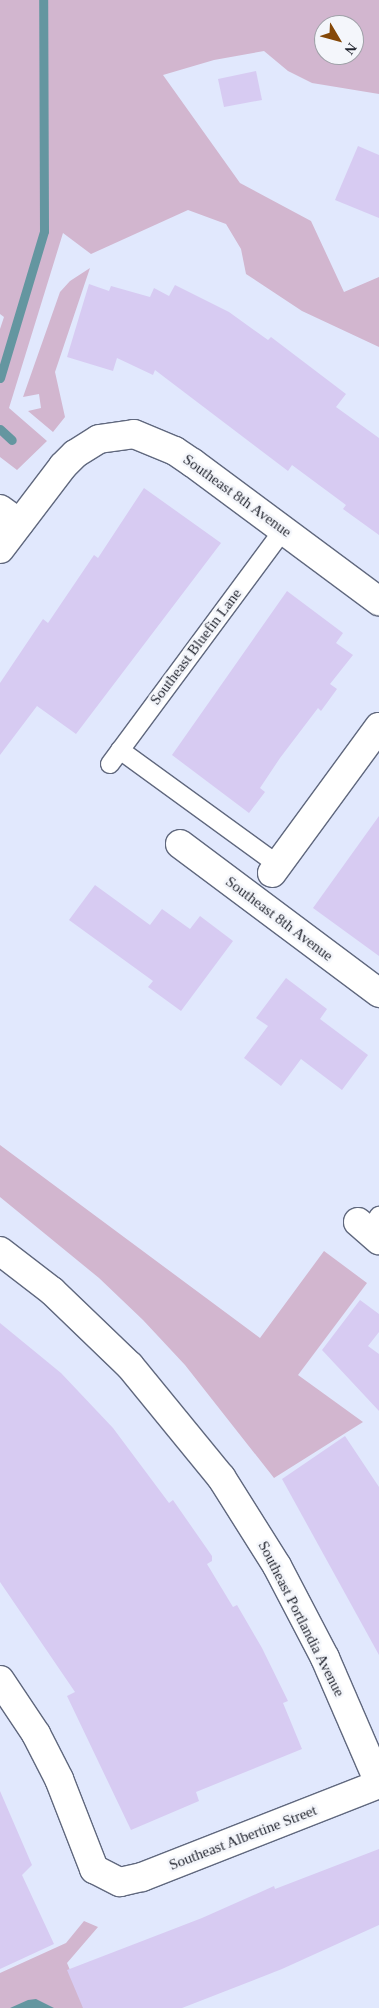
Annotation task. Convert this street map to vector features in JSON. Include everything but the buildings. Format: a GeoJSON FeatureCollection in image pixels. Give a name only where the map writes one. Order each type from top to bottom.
{"type":"FeatureCollection","features":[{"type":"Feature","properties":{"kind":"street","name":"Southeast 8th Avenue"},"geometry":{"type":"LineString","coordinates":[[0,549],[10,516],[63,466],[99,439],[119,434],[134,434],[151,439],[193,463],[379,601]]}},
{"type":"Feature","properties":{"kind":"street"},"geometry":{"type":"LineString","coordinates":[[275,869],[379,728]]}},
{"type":"Feature","properties":{"kind":"street","name":"Southeast 8th Avenue"},"geometry":{"type":"LineString","coordinates":[[180,844],[379,993]]}},
{"type":"Feature","properties":{"kind":"street","name":"Southeast Portlandia Avenue"},"geometry":{"type":"LineString","coordinates":[[0,1251],[52,1291],[130,1366],[222,1477],[278,1566],[325,1658],[379,1784]]}},
{"type":"Feature","properties":{"kind":"street","name":"Southeast Albertine Street"},"geometry":{"type":"LineString","coordinates":[[0,1680],[36,1734],[59,1779],[94,1869],[120,1882],[142,1877],[379,1784]]}},
{"type":"Feature","properties":{"kind":"lane","name":"Southeast Bluefin Lane"},"geometry":{"type":"LineString","coordinates":[[110,764],[284,530]]}},
{"type":"Feature","properties":{"kind":"lane"},"geometry":{"type":"LineString","coordinates":[[120,750],[275,869],[253,899]]}},
{"type":"Feature","properties":{"kind":"shaded area"},"geometry":{"type":"Polygon","coordinates":[[[0,0],[379,0],[379,94],[312,83],[288,71],[264,51],[214,60],[163,75],[240,183],[311,221],[344,292],[379,277],[379,347],[302,311],[246,274],[241,249],[226,224],[188,210],[91,254],[63,233],[9,408],[47,441],[17,470],[0,457],[0,329],[4,317],[0,314],[0,0]]]}},
{"type":"Feature","properties":{"kind":"shaded area"},"geometry":{"type":"Polygon","coordinates":[[[90,268],[55,372],[65,417],[53,432],[28,411],[41,408],[39,394],[23,397],[60,292],[70,281],[90,268]]]}},
{"type":"Feature","properties":{"kind":"shaded area"},"geometry":{"type":"Polygon","coordinates":[[[0,1145],[260,1338],[324,1251],[367,1283],[298,1375],[363,1422],[274,1478],[185,1365],[143,1320],[99,1278],[0,1197],[0,1145]]]}},
{"type":"Feature","properties":{"kind":"shaded area"},"geometry":{"type":"Polygon","coordinates":[[[84,1921],[98,1927],[67,1963],[86,2008],[0,2008],[0,1973],[66,1943],[84,1921]]]}},
{"type":"Feature","properties":{"kind":"shaded area"},"geometry":{"type":"Polygon","coordinates":[[[36,1999],[54,2008],[10,2008],[28,2000],[36,1999]]]}},
{"type":"Feature","properties":{"kind":"waterway"},"geometry":{"type":"LineString","coordinates":[[0,378],[44,231],[43,0]]}},
{"type":"Feature","properties":{"kind":"waterway"},"geometry":{"type":"LineString","coordinates":[[0,429],[12,440]]}}]}
